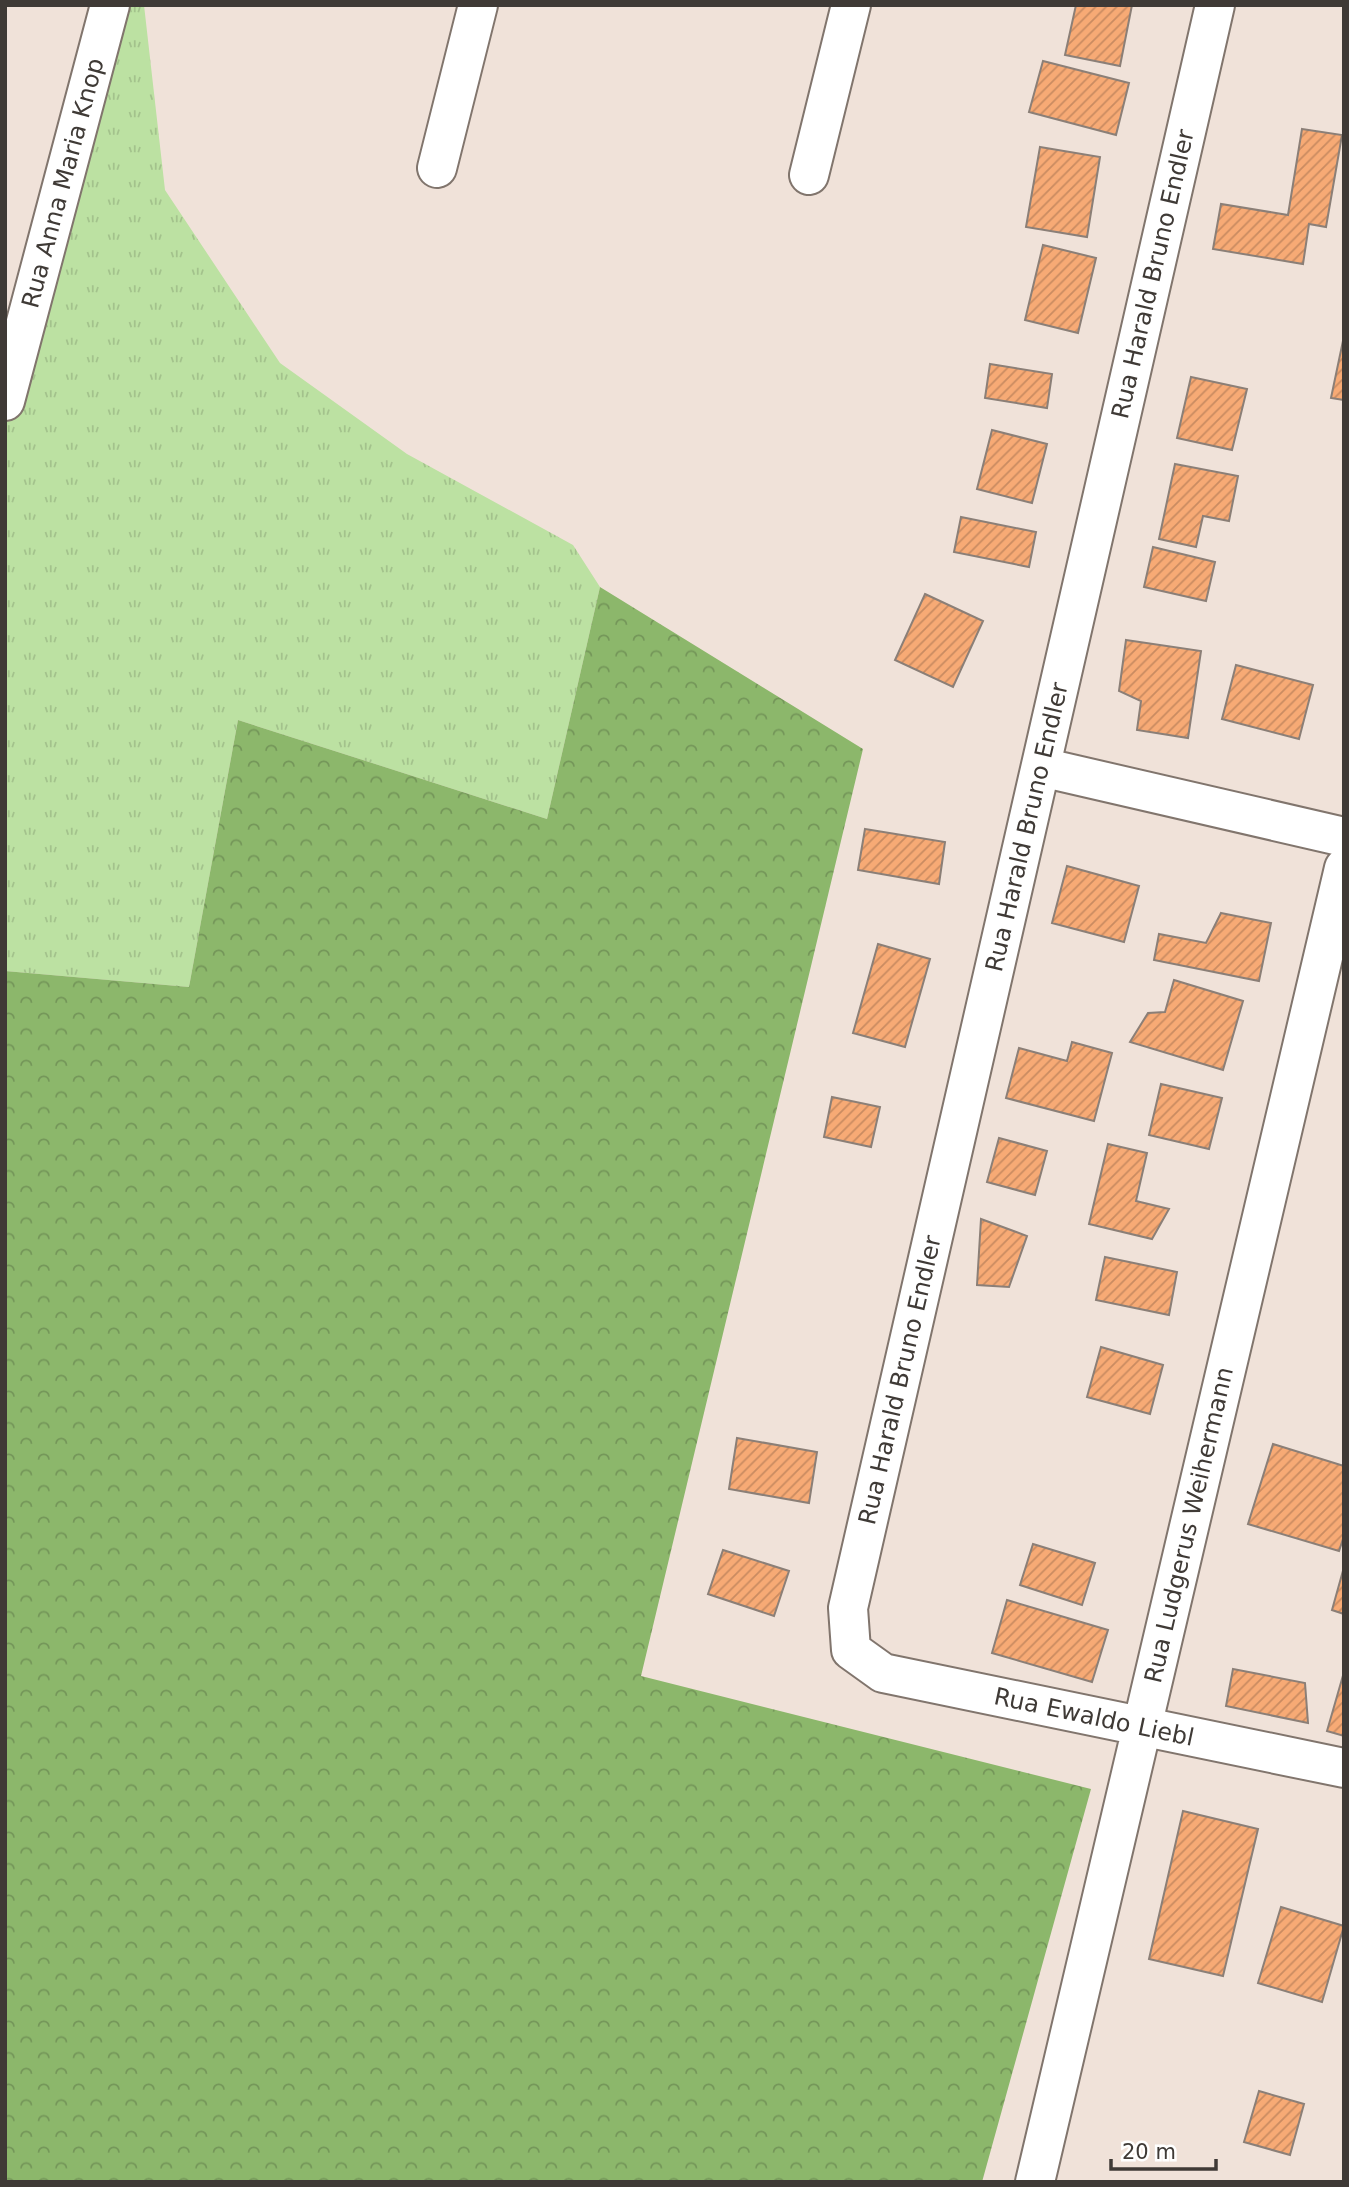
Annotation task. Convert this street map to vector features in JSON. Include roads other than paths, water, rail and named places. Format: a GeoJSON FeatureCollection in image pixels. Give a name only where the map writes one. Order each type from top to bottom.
{"type":"FeatureCollection","features":[{"type":"Feature","properties":{"kind":"street","name":"Rua Anna Maria Knop"},"geometry":{"type":"LineString","coordinates":[[5,401],[110,5]]}},
{"type":"Feature","properties":{"kind":"street"},"geometry":{"type":"LineString","coordinates":[[437,168],[478,5]]}},
{"type":"Feature","properties":{"kind":"street"},"geometry":{"type":"LineString","coordinates":[[809,175],[851,5]]}},
{"type":"Feature","properties":{"kind":"street","name":"Rua Harald Bruno Endler"},"geometry":{"type":"LineString","coordinates":[[851,1650],[848,1608],[1215,5]]}},
{"type":"Feature","properties":{"kind":"street"},"geometry":{"type":"LineString","coordinates":[[1041,767],[1344,837]]}},
{"type":"Feature","properties":{"kind":"street","name":"Rua Ludgerus Weihermann"},"geometry":{"type":"LineString","coordinates":[[1035,2182],[1344,867]]}},
{"type":"Feature","properties":{"kind":"street","name":"Rua Ewaldo Liebl"},"geometry":{"type":"LineString","coordinates":[[851,1650],[883,1673],[1344,1768]]}}]}
